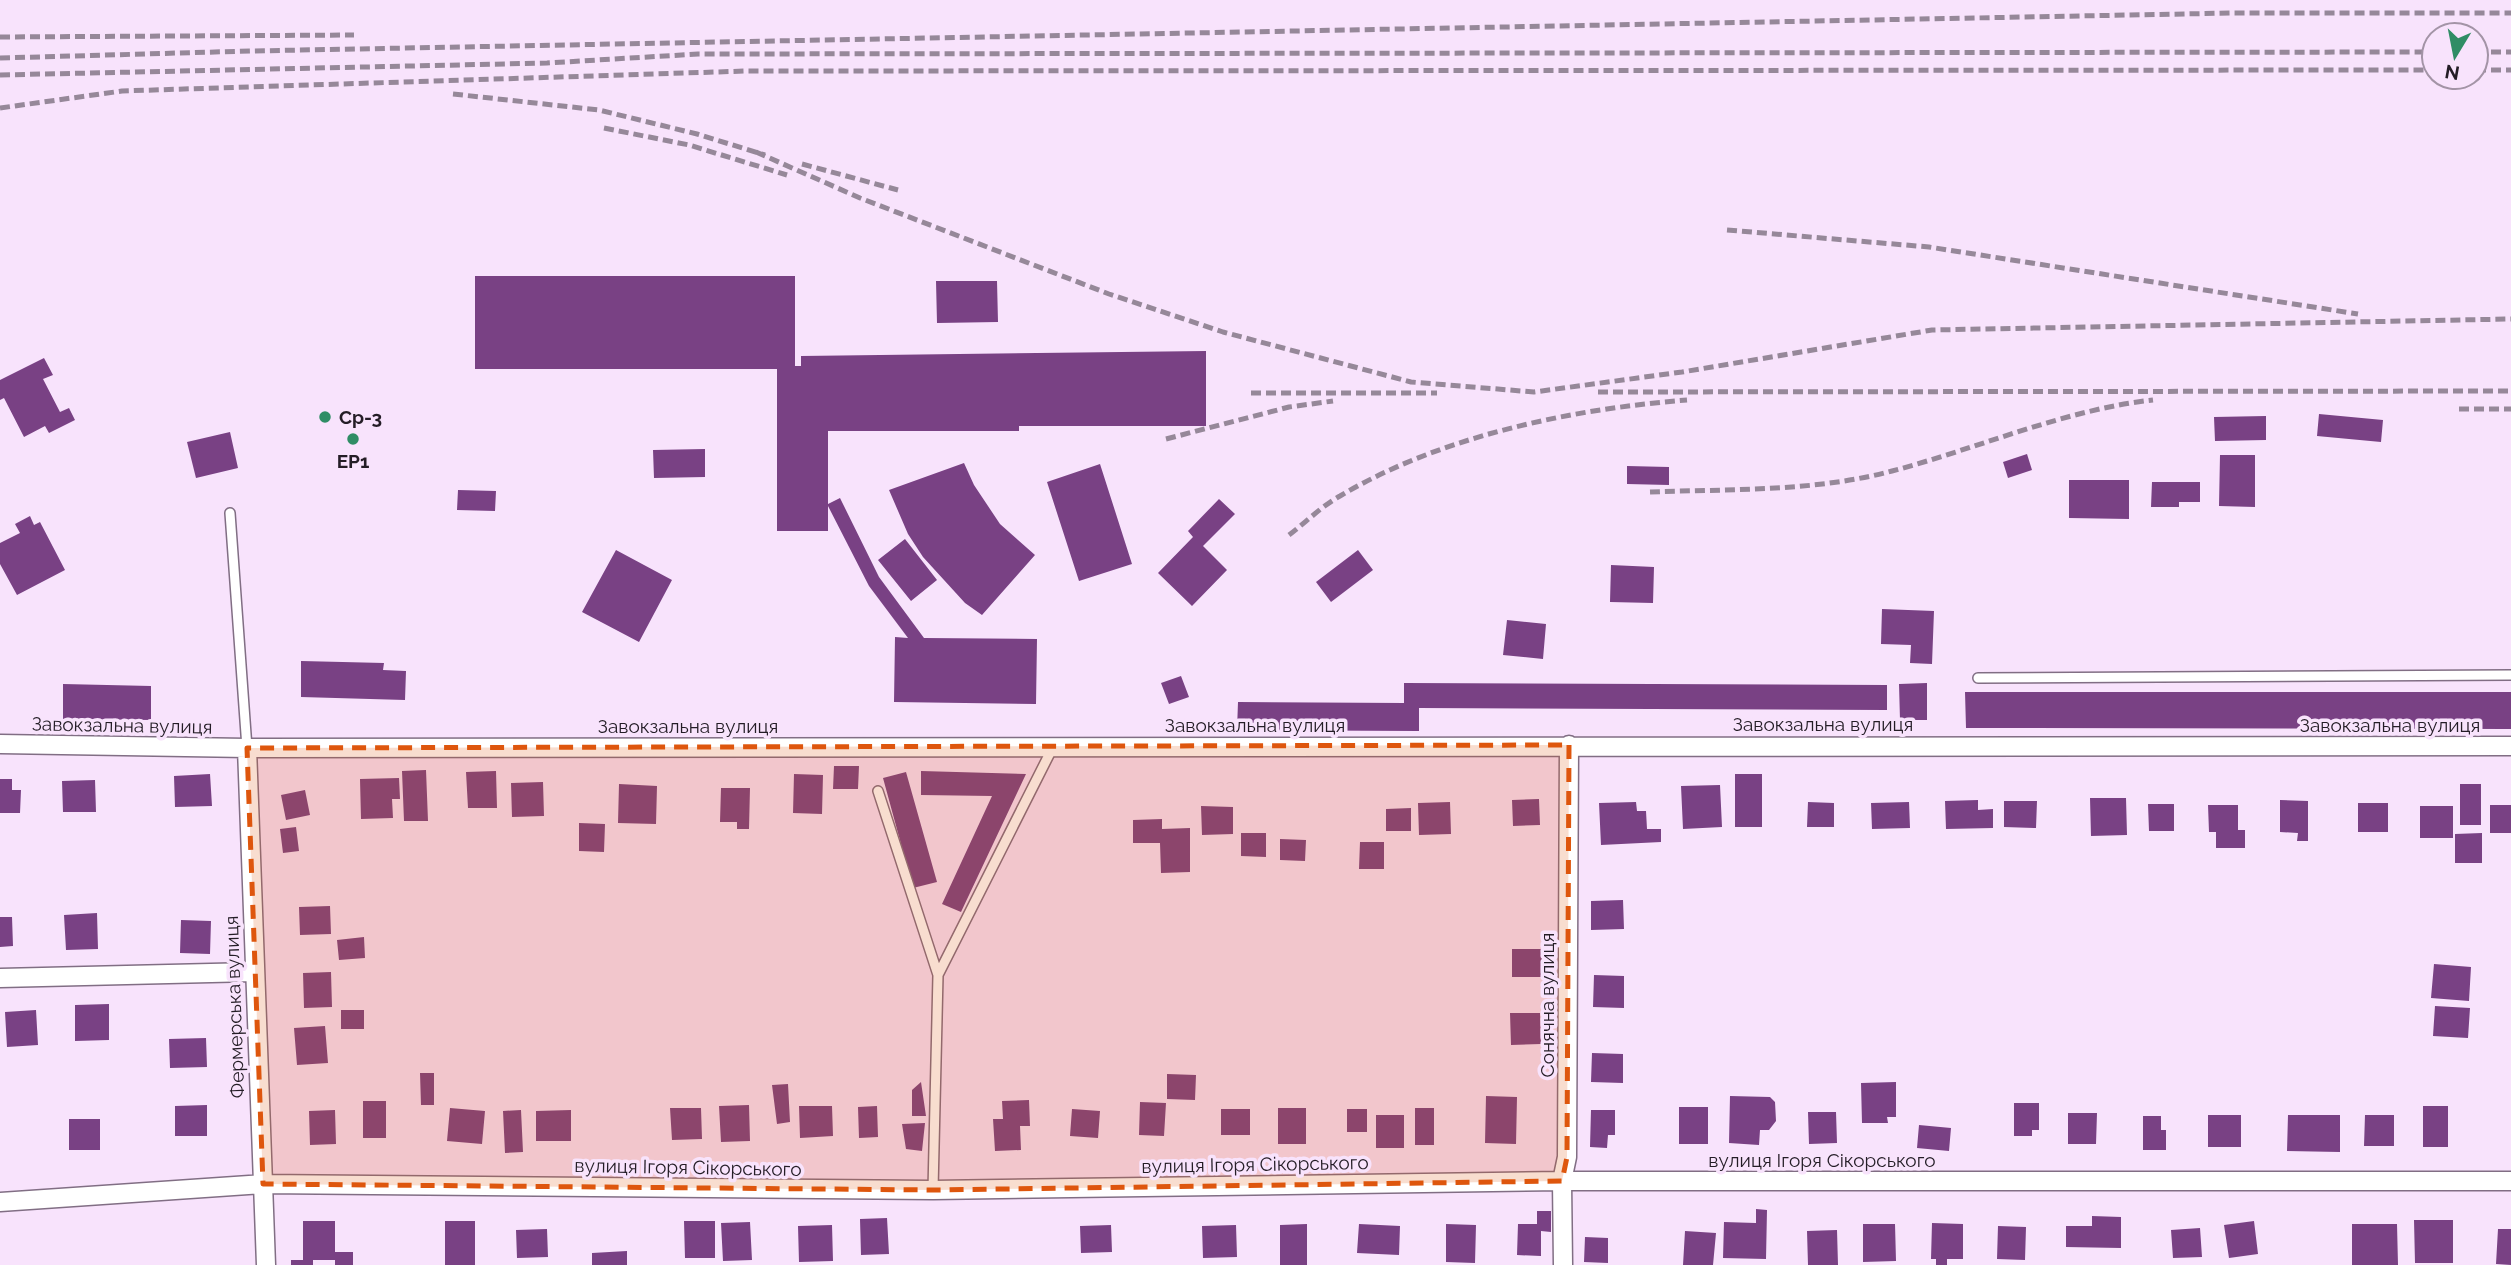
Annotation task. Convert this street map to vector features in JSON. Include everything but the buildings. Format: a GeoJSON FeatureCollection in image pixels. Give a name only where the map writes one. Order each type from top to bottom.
{"type":"FeatureCollection","features":[{"type":"Feature","properties":{"kind":"street","name":"Завокзальна вулиця"},"geometry":{"type":"LineString","coordinates":[[0,744],[247,748],[2511,746]]}},
{"type":"Feature","properties":{"kind":"street","name":"Сонячна вулиця"},"geometry":{"type":"LineString","coordinates":[[1563,1265],[1562,1181],[1567,1157],[1569,745]]}},
{"type":"Feature","properties":{"kind":"street","name":"Фермерська вулиця"},"geometry":{"type":"LineString","coordinates":[[247,748],[253,972],[266,1265]]}},
{"type":"Feature","properties":{"kind":"street"},"geometry":{"type":"LineString","coordinates":[[0,978],[253,972]]}},
{"type":"Feature","properties":{"kind":"street","name":"вулиця Ігоря Сікорського"},"geometry":{"type":"LineString","coordinates":[[0,1202],[263,1184],[933,1190],[1562,1181],[2511,1181]]}},
{"type":"Feature","properties":{"kind":"lane"},"geometry":{"type":"LineString","coordinates":[[230,513],[247,748]]}},
{"type":"Feature","properties":{"kind":"lane"},"geometry":{"type":"LineString","coordinates":[[1978,678],[2511,675]]}},
{"type":"Feature","properties":{"kind":"lane"},"geometry":{"type":"LineString","coordinates":[[939,975],[1053,746]]}},
{"type":"Feature","properties":{"kind":"lane"},"geometry":{"type":"LineString","coordinates":[[878,791],[939,975],[933,1190]]}},
{"type":"Feature","properties":{"kind":"highlighted area"},"geometry":{"type":"Polygon","coordinates":[[[1569,745],[1567,1157],[1562,1181],[933,1190],[263,1184],[247,748],[1569,745]]]}},
{"type":"Feature","properties":{"kind":"railway"},"geometry":{"type":"LineString","coordinates":[[0,58],[2234,13],[2511,13]]}},
{"type":"Feature","properties":{"kind":"railway"},"geometry":{"type":"LineString","coordinates":[[0,37],[354,35]]}},
{"type":"Feature","properties":{"kind":"railway"},"geometry":{"type":"LineString","coordinates":[[0,75],[547,63],[698,54],[2420,52]]}},
{"type":"Feature","properties":{"kind":"railway"},"geometry":{"type":"LineString","coordinates":[[2490,52],[2511,52]]}},
{"type":"Feature","properties":{"kind":"railway"},"geometry":{"type":"LineString","coordinates":[[0,108],[122,91],[747,71],[2420,70]]}},
{"type":"Feature","properties":{"kind":"railway"},"geometry":{"type":"LineString","coordinates":[[2490,70],[2511,70]]}},
{"type":"Feature","properties":{"kind":"railway"},"geometry":{"type":"LineString","coordinates":[[453,94],[599,110],[697,134],[765,155]]}},
{"type":"Feature","properties":{"kind":"railway"},"geometry":{"type":"LineString","coordinates":[[604,128],[689,145],[787,175]]}},
{"type":"Feature","properties":{"kind":"railway"},"geometry":{"type":"LineString","coordinates":[[756,152],[860,198],[1109,294],[1223,332],[1411,382],[1534,392],[1682,372],[1932,330],[2511,319]]}},
{"type":"Feature","properties":{"kind":"railway"},"geometry":{"type":"LineString","coordinates":[[802,164],[898,190]]}},
{"type":"Feature","properties":{"kind":"railway"},"geometry":{"type":"LineString","coordinates":[[1727,230],[1929,247],[2358,314]]}},
{"type":"Feature","properties":{"kind":"railway"},"geometry":{"type":"LineString","coordinates":[[1598,392],[2511,391]]}},
{"type":"Feature","properties":{"kind":"railway"},"geometry":{"type":"LineString","coordinates":[[1251,393],[1437,393]]}},
{"type":"Feature","properties":{"kind":"railway"},"geometry":{"type":"LineString","coordinates":[[1289,535],[1333,500],[1379,475],[1464,442],[1508,429],[1598,410],[1687,400]]}},
{"type":"Feature","properties":{"kind":"railway"},"geometry":{"type":"LineString","coordinates":[[1650,492],[1772,488],[1862,478],[2088,412],[2153,400]]}},
{"type":"Feature","properties":{"kind":"railway"},"geometry":{"type":"LineString","coordinates":[[1166,439],[1289,407],[1333,401]]}},
{"type":"Feature","properties":{"kind":"railway"},"geometry":{"type":"LineString","coordinates":[[2459,409],[2511,409]]}},
{"type":"Feature","properties":{"kind":"place","name":"Ср-3"},"geometry":{"type":"Point","coordinates":[325,417]}},
{"type":"Feature","properties":{"kind":"place","name":"ЕР1"},"geometry":{"type":"Point","coordinates":[353,439]}}]}
